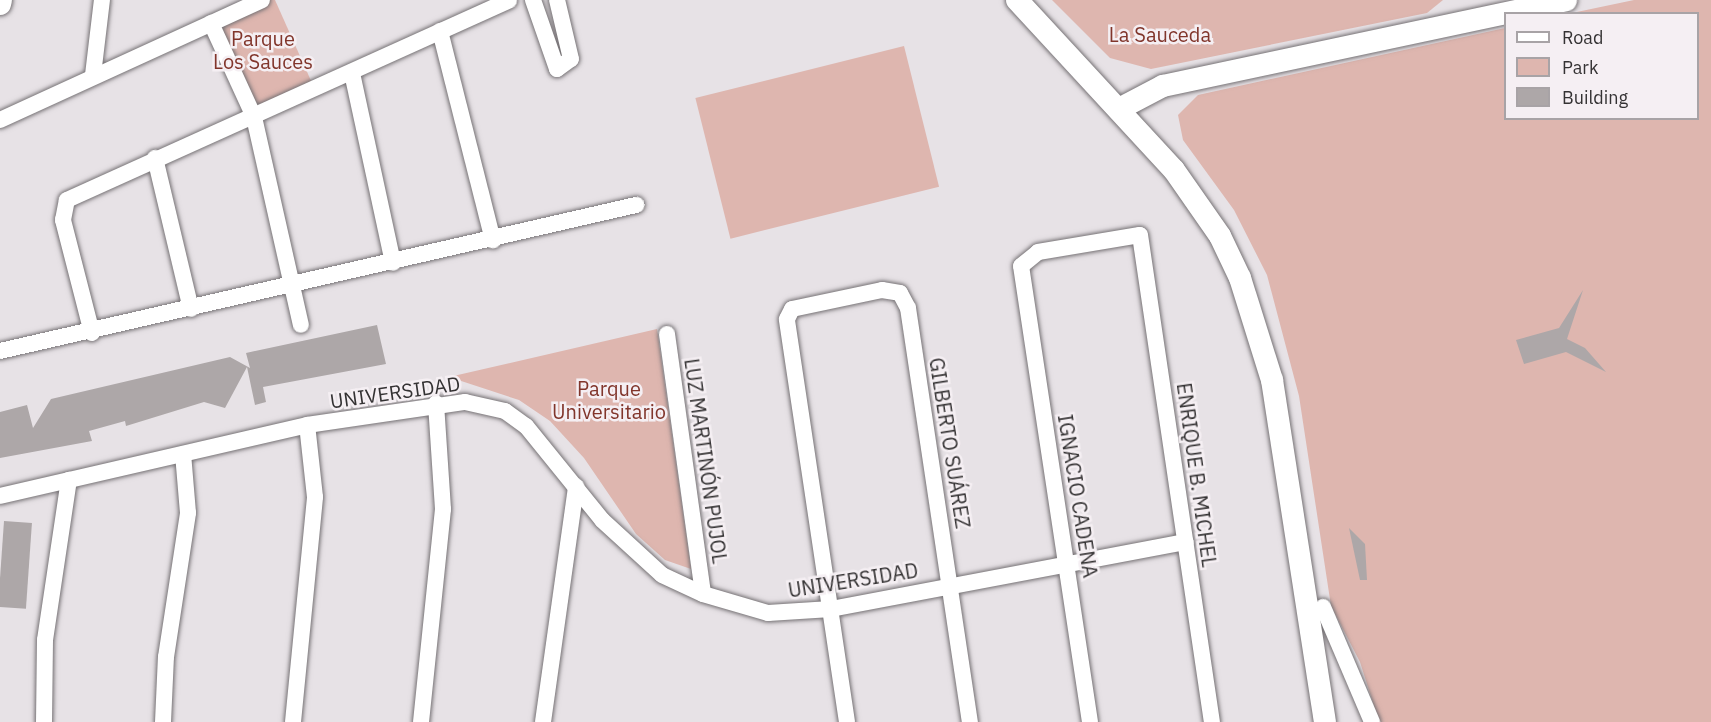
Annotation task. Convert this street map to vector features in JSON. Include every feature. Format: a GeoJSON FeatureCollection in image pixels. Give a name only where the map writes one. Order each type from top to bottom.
{"type":"FeatureCollection","features":[{"type":"Feature","properties":{"kind":"main road"},"geometry":{"type":"LineString","coordinates":[[0,4],[1,0]]}},
{"type":"Feature","properties":{"kind":"main road"},"geometry":{"type":"LineString","coordinates":[[1017,0],[1124,105],[1215,228],[1257,322],[1272,380],[1324,722]]}},
{"type":"Feature","properties":{"kind":"main road"},"geometry":{"type":"LineString","coordinates":[[1038,0],[1124,105],[1217,208],[1256,283],[1281,369],[1323,607],[1340,722]]}},
{"type":"Feature","properties":{"kind":"main road"},"geometry":{"type":"LineString","coordinates":[[1510,12],[1566,0]]}},
{"type":"Feature","properties":{"kind":"main road"},"geometry":{"type":"LineString","coordinates":[[1124,105],[1163,86],[1504,13]]}},
{"type":"Feature","properties":{"kind":"street"},"geometry":{"type":"LineString","coordinates":[[93,75],[102,0]]}},
{"type":"Feature","properties":{"kind":"street"},"geometry":{"type":"LineString","coordinates":[[0,120],[93,75],[262,0]]}},
{"type":"Feature","properties":{"kind":"street"},"geometry":{"type":"LineString","coordinates":[[92,333],[63,220],[64,206],[155,158],[254,117],[509,0]]}},
{"type":"Feature","properties":{"kind":"street"},"geometry":{"type":"LineString","coordinates":[[533,0],[557,69],[571,59],[556,0]]}},
{"type":"Feature","properties":{"kind":"street"},"geometry":{"type":"LineString","coordinates":[[211,22],[254,117],[290,287],[301,325]]}},
{"type":"Feature","properties":{"kind":"street"},"geometry":{"type":"LineString","coordinates":[[440,32],[493,240]]}},
{"type":"Feature","properties":{"kind":"street"},"geometry":{"type":"LineString","coordinates":[[352,73],[393,263]]}},
{"type":"Feature","properties":{"kind":"street"},"geometry":{"type":"LineString","coordinates":[[155,158],[191,309]]}},
{"type":"Feature","properties":{"kind":"street"},"geometry":{"type":"LineString","coordinates":[[0,351],[92,333],[636,205]]}},
{"type":"Feature","properties":{"kind":"street","name":"ENRIQUE B. MICHEL"},"geometry":{"type":"LineString","coordinates":[[1021,276],[1024,259],[1038,252],[1140,235],[1212,722]]}},
{"type":"Feature","properties":{"kind":"street","name":"IGNACIO CADENA"},"geometry":{"type":"LineString","coordinates":[[1021,276],[1068,563],[1090,722]]}},
{"type":"Feature","properties":{"kind":"street","name":"GILBERTO SUÁREZ"},"geometry":{"type":"LineString","coordinates":[[831,609],[787,319],[792,309],[882,290],[905,299],[970,722]]}},
{"type":"Feature","properties":{"kind":"street","name":"LUZ MARTINÓN PUJOL"},"geometry":{"type":"LineString","coordinates":[[667,334],[703,594]]}},
{"type":"Feature","properties":{"kind":"street"},"geometry":{"type":"LineString","coordinates":[[421,722],[443,517],[435,404]]}},
{"type":"Feature","properties":{"kind":"street","name":"UNIVERSIDAD"},"geometry":{"type":"LineString","coordinates":[[0,496],[307,425],[435,404],[488,404],[505,411],[534,434],[633,554],[703,594],[768,613],[831,609],[1186,542]]}},
{"type":"Feature","properties":{"kind":"street"},"geometry":{"type":"LineString","coordinates":[[293,722],[315,497],[307,425]]}},
{"type":"Feature","properties":{"kind":"street"},"geometry":{"type":"LineString","coordinates":[[163,722],[166,657],[188,513],[183,454]]}},
{"type":"Feature","properties":{"kind":"street"},"geometry":{"type":"LineString","coordinates":[[44,722],[45,640],[69,480]]}},
{"type":"Feature","properties":{"kind":"street"},"geometry":{"type":"LineString","coordinates":[[543,722],[576,486]]}},
{"type":"Feature","properties":{"kind":"street"},"geometry":{"type":"LineString","coordinates":[[1323,607],[1372,722]]}},
{"type":"Feature","properties":{"kind":"street"},"geometry":{"type":"LineString","coordinates":[[831,609],[848,722]]}},
{"type":"Feature","properties":{"kind":"green space","name":"Parque Los Sauces"},"geometry":{"type":"Polygon","coordinates":[[[267,0],[275,0],[312,83],[255,109],[218,22],[267,0]]]}},
{"type":"Feature","properties":{"kind":"green space","name":"La Sauceda"},"geometry":{"type":"Polygon","coordinates":[[[1052,0],[1443,0],[1427,13],[1151,69],[1110,58],[1052,0]]]}},
{"type":"Feature","properties":{"kind":"green space"},"geometry":{"type":"Polygon","coordinates":[[[1634,0],[1711,0],[1711,722],[1379,722],[1360,662],[1331,606],[1299,396],[1267,275],[1234,210],[1183,140],[1178,115],[1198,95],[1504,28],[1504,120],[1699,120],[1699,12],[1577,12],[1634,0]]]}},
{"type":"Feature","properties":{"kind":"green space"},"geometry":{"type":"Polygon","coordinates":[[[904,46],[939,187],[730,239],[695,98],[904,46]]]}},
{"type":"Feature","properties":{"kind":"green space","name":"Parque Universitario"},"geometry":{"type":"Polygon","coordinates":[[[657,329],[691,569],[665,560],[636,534],[584,458],[550,421],[519,400],[449,377],[657,329]]]}},
{"type":"Feature","properties":{"kind":"building"},"geometry":{"type":"Polygon","coordinates":[[[1583,290],[1567,339],[1585,348],[1606,372],[1566,352],[1524,364],[1516,340],[1559,328],[1583,290]]]}},
{"type":"Feature","properties":{"kind":"building"},"geometry":{"type":"Polygon","coordinates":[[[377,325],[386,364],[263,387],[266,402],[255,405],[247,367],[225,408],[204,402],[126,426],[125,421],[89,431],[92,441],[0,458],[0,412],[27,405],[33,428],[51,399],[230,357],[250,368],[246,353],[377,325]]]}},
{"type":"Feature","properties":{"kind":"building"},"geometry":{"type":"Polygon","coordinates":[[[4,521],[32,523],[26,609],[0,607],[4,521]]]}},
{"type":"Feature","properties":{"kind":"building"},"geometry":{"type":"Polygon","coordinates":[[[1349,528],[1365,544],[1367,580],[1360,580],[1349,528]]]}}]}
